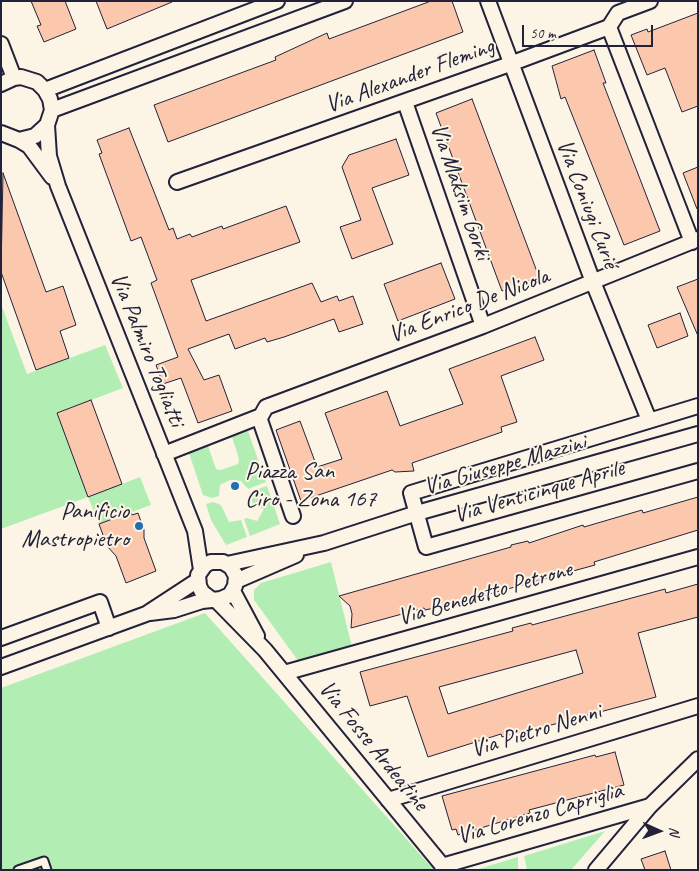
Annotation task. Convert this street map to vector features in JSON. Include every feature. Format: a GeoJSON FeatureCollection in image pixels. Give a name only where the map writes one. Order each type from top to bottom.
{"type":"FeatureCollection","features":[{"type":"Feature","properties":{"kind":"street"},"geometry":{"type":"LineString","coordinates":[[45,90],[277,1]]}},
{"type":"Feature","properties":{"kind":"street"},"geometry":{"type":"LineString","coordinates":[[52,110],[345,1]]}},
{"type":"Feature","properties":{"kind":"street","name":"Via Coniugi Curié"},"geometry":{"type":"LineString","coordinates":[[488,1],[593,282],[649,420]]}},
{"type":"Feature","properties":{"kind":"street","name":"Via Alexander Fleming"},"geometry":{"type":"LineString","coordinates":[[176,182],[405,102],[609,27],[618,12],[650,1]]}},
{"type":"Feature","properties":{"kind":"street"},"geometry":{"type":"LineString","coordinates":[[609,27],[695,240]]}},
{"type":"Feature","properties":{"kind":"street"},"geometry":{"type":"LineString","coordinates":[[1,44],[7,81],[30,78],[45,90],[50,99],[52,110],[47,125],[35,136],[19,140],[2,134]]}},
{"type":"Feature","properties":{"kind":"street","name":"Via Maksim Gorki"},"geometry":{"type":"LineString","coordinates":[[405,102],[483,326]]}},
{"type":"Feature","properties":{"kind":"street","name":"Via Palmiro Togliatti"},"geometry":{"type":"LineString","coordinates":[[47,125],[49,156],[58,186],[195,531],[199,575]]}},
{"type":"Feature","properties":{"kind":"street","name":"Via Palmiro Togliatti"},"geometry":{"type":"LineString","coordinates":[[19,140],[29,146],[58,186]]}},
{"type":"Feature","properties":{"kind":"street","name":"Via Enrico De Nicola"},"geometry":{"type":"LineString","coordinates":[[164,454],[259,417],[266,407],[483,326],[695,240]]}},
{"type":"Feature","properties":{"kind":"street"},"geometry":{"type":"LineString","coordinates":[[416,513],[411,493],[698,406]]}},
{"type":"Feature","properties":{"kind":"street"},"geometry":{"type":"LineString","coordinates":[[259,417],[293,516]]}},
{"type":"Feature","properties":{"kind":"street","name":"Via Giuseppe Mazzini"},"geometry":{"type":"LineString","coordinates":[[222,562],[324,543],[416,513],[698,434]]}},
{"type":"Feature","properties":{"kind":"street","name":"Via Venticinque Aprile"},"geometry":{"type":"LineString","coordinates":[[416,513],[426,547],[698,471]]}},
{"type":"Feature","properties":{"kind":"street","name":"Via Palmiro Togliatti"},"geometry":{"type":"LineString","coordinates":[[195,531],[222,562]]}},
{"type":"Feature","properties":{"kind":"street","name":"Via Giuseppe Mazzini"},"geometry":{"type":"LineString","coordinates":[[235,586],[324,543]]}},
{"type":"Feature","properties":{"kind":"street","name":"Via Benedetto Petrone"},"geometry":{"type":"LineString","coordinates":[[284,673],[698,557]]}},
{"type":"Feature","properties":{"kind":"street"},"geometry":{"type":"LineString","coordinates":[[146,614],[199,575],[205,565],[222,562],[234,571],[235,586],[265,650]]}},
{"type":"Feature","properties":{"kind":"street"},"geometry":{"type":"LineString","coordinates":[[199,575],[202,592],[214,599],[265,650]]}},
{"type":"Feature","properties":{"kind":"street"},"geometry":{"type":"LineString","coordinates":[[1,667],[146,614],[174,610],[214,599],[226,598],[235,586]]}},
{"type":"Feature","properties":{"kind":"street"},"geometry":{"type":"LineString","coordinates":[[1,638],[100,602],[109,628]]}},
{"type":"Feature","properties":{"kind":"street","name":"Via Fosse Ardeatine"},"geometry":{"type":"LineString","coordinates":[[265,650],[444,868]]}},
{"type":"Feature","properties":{"kind":"street","name":"Via Pietro Nenni"},"geometry":{"type":"LineString","coordinates":[[388,800],[698,706]]}},
{"type":"Feature","properties":{"kind":"street"},"geometry":{"type":"LineString","coordinates":[[596,870],[650,806],[698,759]]}},
{"type":"Feature","properties":{"kind":"street","name":"Via Lorenzo Capriglia"},"geometry":{"type":"LineString","coordinates":[[444,868],[650,806]]}},
{"type":"Feature","properties":{"kind":"lane"},"geometry":{"type":"LineString","coordinates":[[18,870],[44,862],[47,870]]}},
{"type":"Feature","properties":{"kind":"green space"},"geometry":{"type":"Polygon","coordinates":[[[1,304],[27,374],[105,345],[123,388],[57,413],[122,484],[140,477],[151,505],[99,524],[88,497],[1,529],[1,304]]]}},
{"type":"Feature","properties":{"kind":"green space"},"geometry":{"type":"Polygon","coordinates":[[[248,431],[266,482],[248,489],[241,481],[230,480],[220,485],[219,496],[212,498],[203,495],[189,453],[208,446],[216,469],[221,470],[238,464],[239,459],[232,437],[248,431]]]}},
{"type":"Feature","properties":{"kind":"green space","name":"Piazza San Ciro - Zona 167"},"geometry":{"type":"Polygon","coordinates":[[[267,486],[280,524],[250,536],[244,519],[257,521],[264,509],[253,504],[249,492],[267,486]]]}},
{"type":"Feature","properties":{"kind":"green space"},"geometry":{"type":"Polygon","coordinates":[[[213,502],[221,505],[229,522],[241,520],[247,537],[226,545],[211,520],[206,504],[213,502]]]}},
{"type":"Feature","properties":{"kind":"green space"},"geometry":{"type":"Polygon","coordinates":[[[331,562],[352,647],[299,662],[254,600],[254,590],[261,583],[331,562]]]}},
{"type":"Feature","properties":{"kind":"green space"},"geometry":{"type":"Polygon","coordinates":[[[205,613],[434,870],[1,870],[1,688],[205,613]]]}},
{"type":"Feature","properties":{"kind":"green space"},"geometry":{"type":"Polygon","coordinates":[[[605,831],[571,870],[527,870],[524,856],[605,831]]]}},
{"type":"Feature","properties":{"kind":"green space"},"geometry":{"type":"Polygon","coordinates":[[[518,857],[518,870],[475,870],[518,857]]]}},
{"type":"Feature","properties":{"kind":"building"},"geometry":{"type":"Polygon","coordinates":[[[31,1],[65,1],[76,29],[44,42],[37,26],[41,25],[31,1]]]}},
{"type":"Feature","properties":{"kind":"building"},"geometry":{"type":"Polygon","coordinates":[[[96,1],[172,1],[172,2],[107,29],[96,1]]]}},
{"type":"Feature","properties":{"kind":"building"},"geometry":{"type":"Polygon","coordinates":[[[431,1],[452,1],[463,32],[168,142],[154,105],[276,60],[275,57],[327,33],[329,39],[431,1]]]}},
{"type":"Feature","properties":{"kind":"building"},"geometry":{"type":"Polygon","coordinates":[[[698,13],[698,106],[682,112],[665,68],[647,75],[631,35],[647,29],[648,32],[698,13]]]}},
{"type":"Feature","properties":{"kind":"building"},"geometry":{"type":"Polygon","coordinates":[[[594,50],[606,83],[603,83],[660,231],[624,245],[565,97],[561,99],[552,66],[594,50]]]}},
{"type":"Feature","properties":{"kind":"building"},"geometry":{"type":"Polygon","coordinates":[[[472,99],[539,277],[502,291],[436,113],[472,99]]]}},
{"type":"Feature","properties":{"kind":"building"},"geometry":{"type":"Polygon","coordinates":[[[129,128],[169,230],[173,228],[177,239],[190,234],[192,237],[222,226],[223,229],[286,206],[300,242],[191,280],[206,321],[312,283],[321,302],[337,296],[339,301],[353,296],[363,324],[339,332],[334,319],[284,337],[267,342],[265,338],[235,349],[229,334],[188,349],[204,380],[219,375],[232,411],[198,423],[181,378],[163,384],[156,365],[178,357],[151,283],[157,280],[141,237],[131,241],[99,154],[102,153],[97,140],[129,128]]]}},
{"type":"Feature","properties":{"kind":"building"},"geometry":{"type":"Polygon","coordinates":[[[396,139],[409,175],[372,188],[393,244],[352,259],[340,227],[361,220],[342,167],[349,155],[396,139]]]}},
{"type":"Feature","properties":{"kind":"building"},"geometry":{"type":"Polygon","coordinates":[[[698,167],[698,209],[697,209],[683,173],[698,167]]]}},
{"type":"Feature","properties":{"kind":"building"},"geometry":{"type":"Polygon","coordinates":[[[3,173],[46,292],[63,286],[76,325],[60,331],[69,358],[36,370],[1,272],[3,173]]]}},
{"type":"Feature","properties":{"kind":"building"},"geometry":{"type":"Polygon","coordinates":[[[441,263],[455,299],[398,321],[384,284],[441,263]]]}},
{"type":"Feature","properties":{"kind":"building"},"geometry":{"type":"Polygon","coordinates":[[[698,279],[698,336],[677,287],[698,279]]]}},
{"type":"Feature","properties":{"kind":"building"},"geometry":{"type":"Polygon","coordinates":[[[680,313],[688,336],[657,348],[648,325],[680,313]]]}},
{"type":"Feature","properties":{"kind":"building"},"geometry":{"type":"Polygon","coordinates":[[[535,337],[544,360],[501,376],[517,422],[501,427],[502,432],[412,463],[414,471],[395,472],[392,470],[301,501],[276,430],[300,421],[317,467],[342,459],[325,413],[387,391],[400,426],[463,404],[449,369],[535,337]]]}},
{"type":"Feature","properties":{"kind":"building"},"geometry":{"type":"Polygon","coordinates":[[[91,400],[122,484],[88,497],[57,413],[91,400]]]}},
{"type":"Feature","properties":{"kind":"building"},"geometry":{"type":"Polygon","coordinates":[[[698,497],[698,530],[594,562],[595,565],[453,604],[425,610],[424,608],[351,628],[352,614],[350,606],[339,596],[511,547],[511,545],[528,541],[529,543],[583,525],[584,527],[642,510],[643,513],[698,497]]]}},
{"type":"Feature","properties":{"kind":"building"},"geometry":{"type":"Polygon","coordinates":[[[131,512],[132,515],[138,513],[144,530],[144,538],[156,571],[126,583],[116,556],[107,546],[99,524],[131,512]]]}},
{"type":"Feature","properties":{"kind":"building"},"geometry":{"type":"Polygon","coordinates":[[[698,584],[698,617],[638,633],[656,697],[540,728],[502,737],[501,734],[428,757],[407,696],[370,706],[360,672],[513,631],[512,628],[531,623],[532,625],[665,589],[666,593],[698,584]],[[576,650],[439,687],[448,714],[583,673],[576,650]]]}},
{"type":"Feature","properties":{"kind":"building"},"geometry":{"type":"Polygon","coordinates":[[[615,752],[624,785],[529,810],[530,813],[458,835],[456,829],[452,830],[442,796],[595,755],[596,757],[615,752]]]}},
{"type":"Feature","properties":{"kind":"building"},"geometry":{"type":"Polygon","coordinates":[[[665,851],[671,870],[645,870],[641,859],[665,851]]]}},
{"type":"Feature","properties":{"kind":"place","name":"Piazza San Ciro - Zona 167"},"geometry":{"type":"Point","coordinates":[235,486]}},
{"type":"Feature","properties":{"kind":"place","name":"Panificio Mastropietro"},"geometry":{"type":"Point","coordinates":[139,526]}}]}
